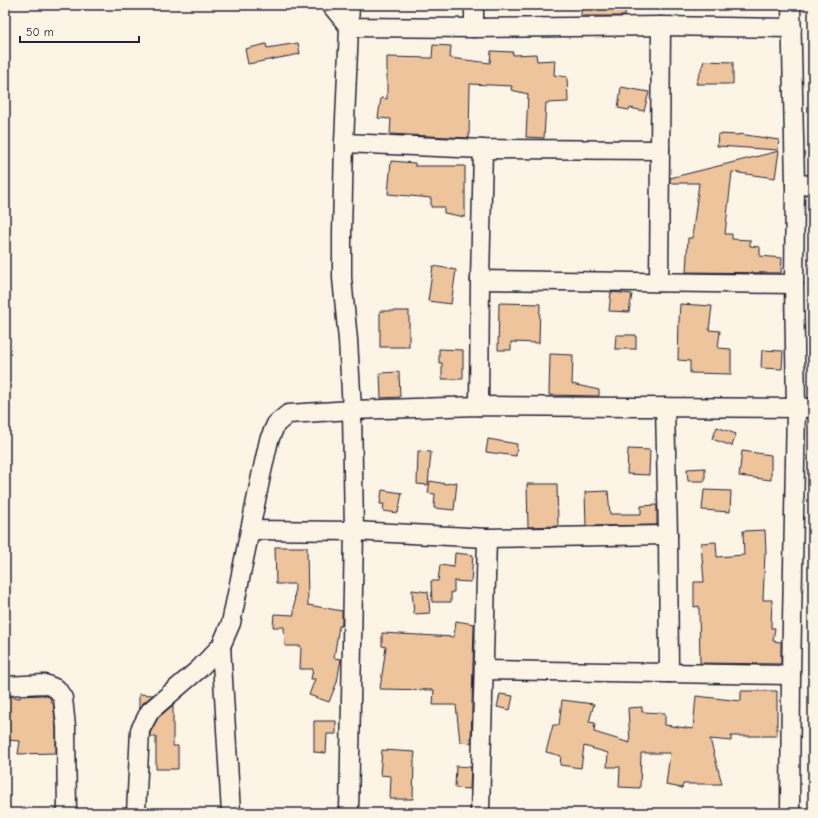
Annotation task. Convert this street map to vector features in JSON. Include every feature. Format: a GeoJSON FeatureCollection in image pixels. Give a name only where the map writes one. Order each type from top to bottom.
{"type":"FeatureCollection","features":[{"type":"Feature","properties":{"kind":"street"},"geometry":{"type":"LineString","coordinates":[[331,5],[350,27],[474,28],[661,26],[792,28]]}},
{"type":"Feature","properties":{"kind":"street"},"geometry":{"type":"LineString","coordinates":[[350,5],[342,233],[342,278],[348,340],[352,410],[354,532],[350,813]]}},
{"type":"Feature","properties":{"kind":"street"},"geometry":{"type":"LineString","coordinates":[[474,5],[474,28]]}},
{"type":"Feature","properties":{"kind":"street"},"geometry":{"type":"LineString","coordinates":[[790,813],[791,675],[804,408],[794,284],[795,184],[791,5]]}},
{"type":"Feature","properties":{"kind":"street"},"geometry":{"type":"LineString","coordinates":[[660,282],[661,26]]}},
{"type":"Feature","properties":{"kind":"street"},"geometry":{"type":"LineString","coordinates":[[344,143],[483,149],[660,150]]}},
{"type":"Feature","properties":{"kind":"street"},"geometry":{"type":"LineString","coordinates":[[479,406],[483,149]]}},
{"type":"Feature","properties":{"kind":"street"},"geometry":{"type":"LineString","coordinates":[[795,184],[813,184]]}},
{"type":"Feature","properties":{"kind":"street"},"geometry":{"type":"LineString","coordinates":[[480,280],[794,284]]}},
{"type":"Feature","properties":{"kind":"street"},"geometry":{"type":"LineString","coordinates":[[136,813],[140,730],[150,711],[199,669],[221,646],[231,623],[269,440],[276,424],[288,414],[352,410],[479,406],[804,408]]}},
{"type":"Feature","properties":{"kind":"street"},"geometry":{"type":"LineString","coordinates":[[665,407],[669,673]]}},
{"type":"Feature","properties":{"kind":"street"},"geometry":{"type":"LineString","coordinates":[[250,530],[354,532],[487,538],[668,535]]}},
{"type":"Feature","properties":{"kind":"street"},"geometry":{"type":"LineString","coordinates":[[480,813],[487,538]]}},
{"type":"Feature","properties":{"kind":"street"},"geometry":{"type":"LineString","coordinates":[[221,646],[231,813]]}},
{"type":"Feature","properties":{"kind":"street"},"geometry":{"type":"LineString","coordinates":[[484,670],[791,675]]}},
{"type":"Feature","properties":{"kind":"street"},"geometry":{"type":"LineString","coordinates":[[5,686],[45,684],[57,689],[63,698],[66,727],[67,813]]}},
{"type":"Feature","properties":{"kind":"building"},"geometry":{"type":"Polygon","coordinates":[[[581,5],[626,5],[625,16],[581,16],[581,5]]]}},
{"type":"Feature","properties":{"kind":"building"},"geometry":{"type":"Polygon","coordinates":[[[298,43],[300,54],[248,64],[245,49],[266,44],[267,48],[298,43]]]}},
{"type":"Feature","properties":{"kind":"building"},"geometry":{"type":"Polygon","coordinates":[[[433,45],[451,46],[450,58],[490,63],[491,51],[513,52],[513,55],[536,54],[537,61],[555,60],[554,75],[567,77],[568,102],[546,103],[544,138],[526,137],[528,94],[511,90],[512,86],[470,84],[469,138],[390,134],[391,119],[378,118],[381,98],[387,99],[387,57],[432,58],[433,45]]]}},
{"type":"Feature","properties":{"kind":"building"},"geometry":{"type":"Polygon","coordinates":[[[704,61],[733,62],[733,84],[696,84],[704,61]]]}},
{"type":"Feature","properties":{"kind":"building"},"geometry":{"type":"Polygon","coordinates":[[[621,87],[649,92],[644,111],[630,108],[629,110],[618,108],[621,87]]]}},
{"type":"Feature","properties":{"kind":"building"},"geometry":{"type":"Polygon","coordinates":[[[718,134],[739,134],[779,140],[778,150],[717,146],[718,134]]]}},
{"type":"Feature","properties":{"kind":"building"},"geometry":{"type":"Polygon","coordinates":[[[779,151],[775,178],[732,172],[725,234],[732,234],[732,239],[750,240],[750,246],[760,247],[760,256],[782,258],[781,273],[686,272],[688,238],[692,238],[699,183],[670,183],[670,178],[779,151]]]}},
{"type":"Feature","properties":{"kind":"building"},"geometry":{"type":"Polygon","coordinates":[[[391,161],[415,163],[415,166],[465,166],[465,217],[444,213],[444,207],[431,207],[431,198],[388,194],[391,161]]]}},
{"type":"Feature","properties":{"kind":"building"},"geometry":{"type":"Polygon","coordinates":[[[433,266],[456,270],[451,304],[428,301],[433,266]]]}},
{"type":"Feature","properties":{"kind":"building"},"geometry":{"type":"Polygon","coordinates":[[[611,292],[632,294],[629,312],[609,311],[611,292]]]}},
{"type":"Feature","properties":{"kind":"building"},"geometry":{"type":"Polygon","coordinates":[[[499,303],[540,304],[539,343],[511,342],[511,350],[498,350],[499,303]]]}},
{"type":"Feature","properties":{"kind":"building"},"geometry":{"type":"Polygon","coordinates":[[[680,304],[712,306],[709,330],[720,331],[718,348],[731,349],[731,374],[690,373],[690,361],[678,360],[680,304]]]}},
{"type":"Feature","properties":{"kind":"building"},"geometry":{"type":"Polygon","coordinates":[[[380,311],[409,311],[409,347],[380,347],[380,311]]]}},
{"type":"Feature","properties":{"kind":"building"},"geometry":{"type":"Polygon","coordinates":[[[616,335],[636,335],[636,349],[615,349],[616,335]]]}},
{"type":"Feature","properties":{"kind":"building"},"geometry":{"type":"Polygon","coordinates":[[[439,349],[463,350],[463,379],[442,379],[442,363],[439,363],[439,349]]]}},
{"type":"Feature","properties":{"kind":"building"},"geometry":{"type":"Polygon","coordinates":[[[762,350],[783,351],[782,369],[761,368],[762,350]]]}},
{"type":"Feature","properties":{"kind":"building"},"geometry":{"type":"Polygon","coordinates":[[[550,354],[573,355],[572,384],[599,390],[599,396],[549,395],[550,354]]]}},
{"type":"Feature","properties":{"kind":"building"},"geometry":{"type":"Polygon","coordinates":[[[399,372],[400,397],[381,398],[380,373],[399,372]]]}},
{"type":"Feature","properties":{"kind":"building"},"geometry":{"type":"Polygon","coordinates":[[[717,427],[736,434],[732,446],[712,439],[717,427]]]}},
{"type":"Feature","properties":{"kind":"building"},"geometry":{"type":"Polygon","coordinates":[[[488,439],[517,444],[516,456],[486,452],[488,439]]]}},
{"type":"Feature","properties":{"kind":"building"},"geometry":{"type":"Polygon","coordinates":[[[628,449],[650,450],[649,475],[627,474],[628,449]]]}},
{"type":"Feature","properties":{"kind":"building"},"geometry":{"type":"Polygon","coordinates":[[[418,451],[431,452],[428,485],[417,484],[418,451]]]}},
{"type":"Feature","properties":{"kind":"building"},"geometry":{"type":"Polygon","coordinates":[[[742,451],[771,455],[771,480],[739,476],[742,451]]]}},
{"type":"Feature","properties":{"kind":"building"},"geometry":{"type":"Polygon","coordinates":[[[705,468],[705,481],[688,481],[687,469],[705,468]]]}},
{"type":"Feature","properties":{"kind":"building"},"geometry":{"type":"Polygon","coordinates":[[[430,481],[446,484],[457,482],[454,510],[434,508],[435,494],[428,493],[430,481]]]}},
{"type":"Feature","properties":{"kind":"building"},"geometry":{"type":"Polygon","coordinates":[[[527,484],[557,484],[558,526],[528,527],[527,484]]]}},
{"type":"Feature","properties":{"kind":"building"},"geometry":{"type":"Polygon","coordinates":[[[382,490],[402,493],[398,513],[383,511],[384,504],[380,504],[382,490]]]}},
{"type":"Feature","properties":{"kind":"building"},"geometry":{"type":"Polygon","coordinates":[[[704,490],[731,491],[730,512],[702,510],[704,490]]]}},
{"type":"Feature","properties":{"kind":"building"},"geometry":{"type":"Polygon","coordinates":[[[608,491],[610,514],[641,514],[641,506],[657,505],[657,525],[586,526],[585,492],[608,491]]]}},
{"type":"Feature","properties":{"kind":"building"},"geometry":{"type":"Polygon","coordinates":[[[765,530],[766,553],[763,600],[772,600],[771,628],[775,628],[773,641],[781,642],[781,664],[700,663],[699,606],[694,607],[694,582],[704,582],[701,543],[716,542],[717,557],[744,555],[743,531],[765,530]]]}},
{"type":"Feature","properties":{"kind":"building"},"geometry":{"type":"Polygon","coordinates":[[[275,547],[307,547],[308,605],[342,611],[342,622],[341,626],[339,626],[334,658],[341,659],[337,682],[329,702],[309,695],[315,679],[311,679],[313,669],[300,669],[301,646],[285,646],[284,627],[273,627],[274,614],[294,615],[295,584],[276,584],[275,547]]]}},
{"type":"Feature","properties":{"kind":"building"},"geometry":{"type":"Polygon","coordinates":[[[455,553],[473,555],[471,582],[454,581],[454,592],[451,592],[451,602],[432,602],[431,581],[438,581],[440,565],[454,567],[455,553]]]}},
{"type":"Feature","properties":{"kind":"building"},"geometry":{"type":"Polygon","coordinates":[[[412,590],[428,592],[430,613],[414,614],[412,590]]]}},
{"type":"Feature","properties":{"kind":"building"},"geometry":{"type":"Polygon","coordinates":[[[456,621],[474,624],[471,743],[460,742],[456,705],[433,705],[434,690],[380,689],[386,647],[382,646],[382,633],[454,637],[456,621]]]}},
{"type":"Feature","properties":{"kind":"building"},"geometry":{"type":"Polygon","coordinates":[[[741,691],[777,691],[777,736],[731,736],[731,741],[710,739],[722,784],[683,784],[682,788],[666,785],[670,753],[641,753],[640,788],[619,787],[620,767],[607,767],[608,753],[584,746],[581,768],[560,765],[561,756],[546,752],[553,725],[559,725],[562,700],[594,704],[589,722],[595,723],[594,732],[630,743],[628,708],[642,707],[642,712],[665,713],[665,725],[693,729],[696,696],[741,701],[741,691]]]}},
{"type":"Feature","properties":{"kind":"building"},"geometry":{"type":"Polygon","coordinates":[[[139,694],[153,695],[143,703],[139,709],[139,694]]]}},
{"type":"Feature","properties":{"kind":"building"},"geometry":{"type":"Polygon","coordinates":[[[500,694],[513,696],[510,710],[497,707],[500,694]]]}},
{"type":"Feature","properties":{"kind":"building"},"geometry":{"type":"Polygon","coordinates":[[[43,695],[50,697],[51,702],[53,702],[56,728],[56,753],[18,754],[20,741],[5,740],[5,696],[20,698],[20,696],[43,695]]]}},
{"type":"Feature","properties":{"kind":"building"},"geometry":{"type":"Polygon","coordinates":[[[173,705],[173,746],[178,746],[178,769],[156,769],[156,737],[150,737],[150,733],[158,718],[173,705]]]}},
{"type":"Feature","properties":{"kind":"building"},"geometry":{"type":"Polygon","coordinates":[[[314,721],[336,721],[336,734],[327,734],[326,753],[314,752],[314,721]]]}},
{"type":"Feature","properties":{"kind":"building"},"geometry":{"type":"Polygon","coordinates":[[[382,750],[415,752],[413,799],[390,799],[391,776],[380,775],[382,750]]]}},
{"type":"Feature","properties":{"kind":"building"},"geometry":{"type":"Polygon","coordinates":[[[456,766],[471,767],[470,789],[455,788],[456,766]]]}}]}
